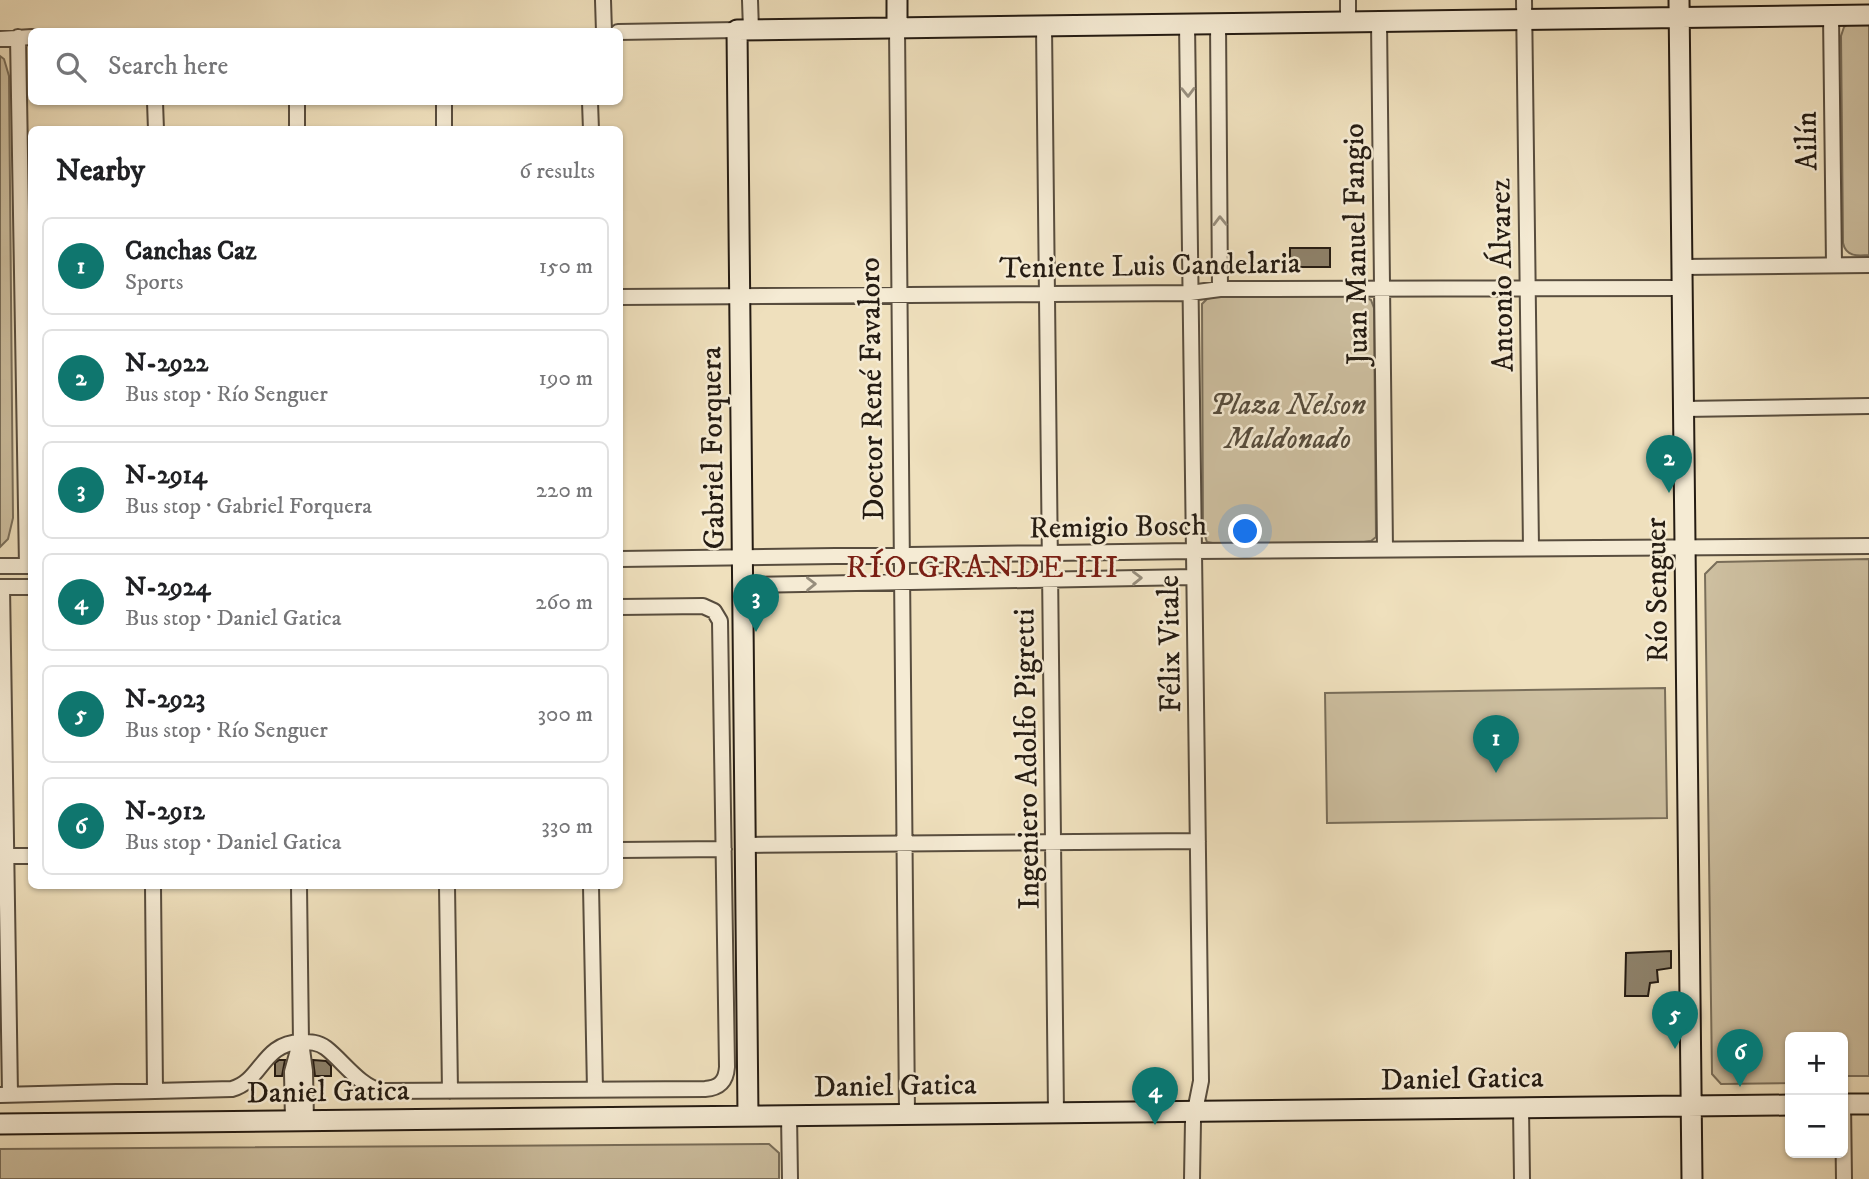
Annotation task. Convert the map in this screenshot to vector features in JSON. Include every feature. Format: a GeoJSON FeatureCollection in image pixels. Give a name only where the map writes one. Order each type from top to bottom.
{"type":"FeatureCollection","features":[{"type":"Feature","properties":{"kind":"main road","name":"Doctor René Favaloro"},"geometry":{"type":"LineString","coordinates":[[897,0],[897,28]]}},
{"type":"Feature","properties":{"kind":"main road"},"geometry":{"type":"LineString","coordinates":[[744,30],[1348,22],[1524,10],[1679,8],[1869,15]]}},
{"type":"Feature","properties":{"kind":"main road","name":"Río Senguer"},"geometry":{"type":"LineString","coordinates":[[1679,8],[1692,1179]]}},
{"type":"Feature","properties":{"kind":"main road","name":"Gabriel Forquera"},"geometry":{"type":"LineString","coordinates":[[744,30],[740,296],[748,1116]]}},
{"type":"Feature","properties":{"kind":"main road"},"geometry":{"type":"LineString","coordinates":[[1848,1104],[1869,1104]]}},
{"type":"Feature","properties":{"kind":"main road","name":"Daniel Gatica"},"geometry":{"type":"LineString","coordinates":[[0,1124],[1785,1105]]}},
{"type":"Feature","properties":{"kind":"street"},"geometry":{"type":"LineString","coordinates":[[603,0],[604,28]]}},
{"type":"Feature","properties":{"kind":"street","name":"Gabriel Forquera"},"geometry":{"type":"LineString","coordinates":[[744,30],[750,0]]}},
{"type":"Feature","properties":{"kind":"street"},"geometry":{"type":"LineString","coordinates":[[1348,0],[1348,22]]}},
{"type":"Feature","properties":{"kind":"street","name":"Antonio Álvarez"},"geometry":{"type":"LineString","coordinates":[[1524,10],[1531,548]]}},
{"type":"Feature","properties":{"kind":"street","name":"Ailín"},"geometry":{"type":"LineString","coordinates":[[1831,15],[1834,265]]}},
{"type":"Feature","properties":{"kind":"street","name":"Juan Manuel Fangio"},"geometry":{"type":"LineString","coordinates":[[1379,21],[1385,549]]}},
{"type":"Feature","properties":{"kind":"street"},"geometry":{"type":"LineString","coordinates":[[1218,23],[1220,289]]}},
{"type":"Feature","properties":{"kind":"street","name":"Félix Vitale"},"geometry":{"type":"LineString","coordinates":[[1186,24],[1201,1081],[1192,1137],[1192,1179]]}},
{"type":"Feature","properties":{"kind":"street","name":"Ingeniero Adolfo Pigretti"},"geometry":{"type":"LineString","coordinates":[[1044,26],[1056,1112]]}},
{"type":"Feature","properties":{"kind":"street","name":"Doctor René Favaloro"},"geometry":{"type":"LineString","coordinates":[[897,28],[907,1114]]}},
{"type":"Feature","properties":{"kind":"street"},"geometry":{"type":"LineString","coordinates":[[623,32],[744,30]]}},
{"type":"Feature","properties":{"kind":"street"},"geometry":{"type":"LineString","coordinates":[[0,39],[25,37],[28,434]]}},
{"type":"Feature","properties":{"kind":"street"},"geometry":{"type":"LineString","coordinates":[[155,105],[156,126]]}},
{"type":"Feature","properties":{"kind":"street"},"geometry":{"type":"LineString","coordinates":[[297,105],[297,126]]}},
{"type":"Feature","properties":{"kind":"street"},"geometry":{"type":"LineString","coordinates":[[444,105],[444,126]]}},
{"type":"Feature","properties":{"kind":"street"},"geometry":{"type":"LineString","coordinates":[[590,105],[590,126]]}},
{"type":"Feature","properties":{"kind":"street"},"geometry":{"type":"LineString","coordinates":[[1682,267],[1869,265]]}},
{"type":"Feature","properties":{"kind":"street","name":"Teniente Luis Candelaria"},"geometry":{"type":"LineString","coordinates":[[623,297],[1190,293],[1220,289],[1682,288]]}},
{"type":"Feature","properties":{"kind":"street"},"geometry":{"type":"LineString","coordinates":[[1684,409],[1869,406]]}},
{"type":"Feature","properties":{"kind":"street","name":"Remigio Bosch"},"geometry":{"type":"LineString","coordinates":[[623,559],[1869,546]]}},
{"type":"Feature","properties":{"kind":"street"},"geometry":{"type":"LineString","coordinates":[[0,566],[28,566]]}},
{"type":"Feature","properties":{"kind":"street","name":"Remigio Bosch"},"geometry":{"type":"LineString","coordinates":[[743,585],[1194,578]]}},
{"type":"Feature","properties":{"kind":"street"},"geometry":{"type":"LineString","coordinates":[[5,1095],[1,587],[28,587]]}},
{"type":"Feature","properties":{"kind":"street"},"geometry":{"type":"LineString","coordinates":[[623,607],[696,606],[714,611],[720,621],[724,849],[623,850]]}},
{"type":"Feature","properties":{"kind":"street"},"geometry":{"type":"LineString","coordinates":[[746,845],[1198,841]]}},
{"type":"Feature","properties":{"kind":"street","name":"Daniel Gatica"},"geometry":{"type":"LineString","coordinates":[[5,1095],[236,1088],[282,1045],[301,1042],[320,1044],[377,1090],[710,1088],[723,1083],[727,1067],[724,849]]}},
{"type":"Feature","properties":{"kind":"street"},"geometry":{"type":"LineString","coordinates":[[3,856],[28,856]]}},
{"type":"Feature","properties":{"kind":"street"},"geometry":{"type":"LineString","coordinates":[[153,889],[155,1091]]}},
{"type":"Feature","properties":{"kind":"street"},"geometry":{"type":"LineString","coordinates":[[299,889],[301,1042],[292,1072],[299,1121]]}},
{"type":"Feature","properties":{"kind":"street"},"geometry":{"type":"LineString","coordinates":[[447,889],[450,1091]]}},
{"type":"Feature","properties":{"kind":"street"},"geometry":{"type":"LineString","coordinates":[[592,889],[595,1090]]}},
{"type":"Feature","properties":{"kind":"street"},"geometry":{"type":"LineString","coordinates":[[1521,1108],[1522,1179]]}},
{"type":"Feature","properties":{"kind":"street"},"geometry":{"type":"LineString","coordinates":[[789,1115],[790,1179]]}},
{"type":"Feature","properties":{"kind":"street"},"geometry":{"type":"LineString","coordinates":[[1844,1158],[1844,1179]]}},
{"type":"Feature","properties":{"kind":"green space"},"geometry":{"type":"Polygon","coordinates":[[[1848,24],[1869,24],[1869,255],[1850,253],[1843,243],[1841,36],[1848,24]]]}},
{"type":"Feature","properties":{"kind":"green space"},"geometry":{"type":"Polygon","coordinates":[[[0,56],[4,59],[9,76],[13,518],[8,539],[0,547],[0,56]]]}},
{"type":"Feature","properties":{"kind":"green space","name":"Plaza Nelson Maldonado"},"geometry":{"type":"Polygon","coordinates":[[[1363,296],[1371,300],[1374,308],[1376,537],[1364,542],[1207,542],[1203,530],[1202,304],[1214,297],[1363,296]]]}},
{"type":"Feature","properties":{"kind":"green space"},"geometry":{"type":"Polygon","coordinates":[[[1869,559],[1869,1076],[1848,1076],[1848,1032],[1785,1032],[1785,1083],[1721,1084],[1712,1074],[1705,574],[1717,562],[1869,559]]]}},
{"type":"Feature","properties":{"kind":"green space"},"geometry":{"type":"Polygon","coordinates":[[[1665,688],[1667,818],[1327,823],[1325,693],[1665,688]]]}},
{"type":"Feature","properties":{"kind":"green space"},"geometry":{"type":"Polygon","coordinates":[[[769,1144],[779,1153],[779,1179],[0,1179],[0,1149],[769,1144]]]}},
{"type":"Feature","properties":{"kind":"building"},"geometry":{"type":"Polygon","coordinates":[[[1290,248],[1330,248],[1330,267],[1290,267],[1290,248]]]}},
{"type":"Feature","properties":{"kind":"building"},"geometry":{"type":"Polygon","coordinates":[[[1671,951],[1671,968],[1657,970],[1658,982],[1650,983],[1648,996],[1625,996],[1626,953],[1671,951]]]}},
{"type":"Feature","properties":{"kind":"building"},"geometry":{"type":"Polygon","coordinates":[[[285,1060],[282,1076],[275,1076],[275,1063],[285,1060]]]}},
{"type":"Feature","properties":{"kind":"building"},"geometry":{"type":"Polygon","coordinates":[[[313,1060],[326,1061],[331,1066],[331,1076],[315,1076],[313,1060]]]}},
{"type":"Feature","properties":{"kind":"place","name":"N-2922"},"geometry":{"type":"Point","coordinates":[1669,493]}},
{"type":"Feature","properties":{"kind":"place","name":"N-2914"},"geometry":{"type":"Point","coordinates":[756,632]}},
{"type":"Feature","properties":{"kind":"place","name":"Canchas Caz"},"geometry":{"type":"Point","coordinates":[1496,773]}},
{"type":"Feature","properties":{"kind":"place","name":"N-2923"},"geometry":{"type":"Point","coordinates":[1675,1049]}},
{"type":"Feature","properties":{"kind":"place","name":"N-2912"},"geometry":{"type":"Point","coordinates":[1740,1087]}},
{"type":"Feature","properties":{"kind":"place","name":"N-2924"},"geometry":{"type":"Point","coordinates":[1155,1125]}},
{"type":"Feature","properties":{"kind":"district","name":"RÍO GRANDE III"},"geometry":{"type":"Point","coordinates":[982,566]}}]}
